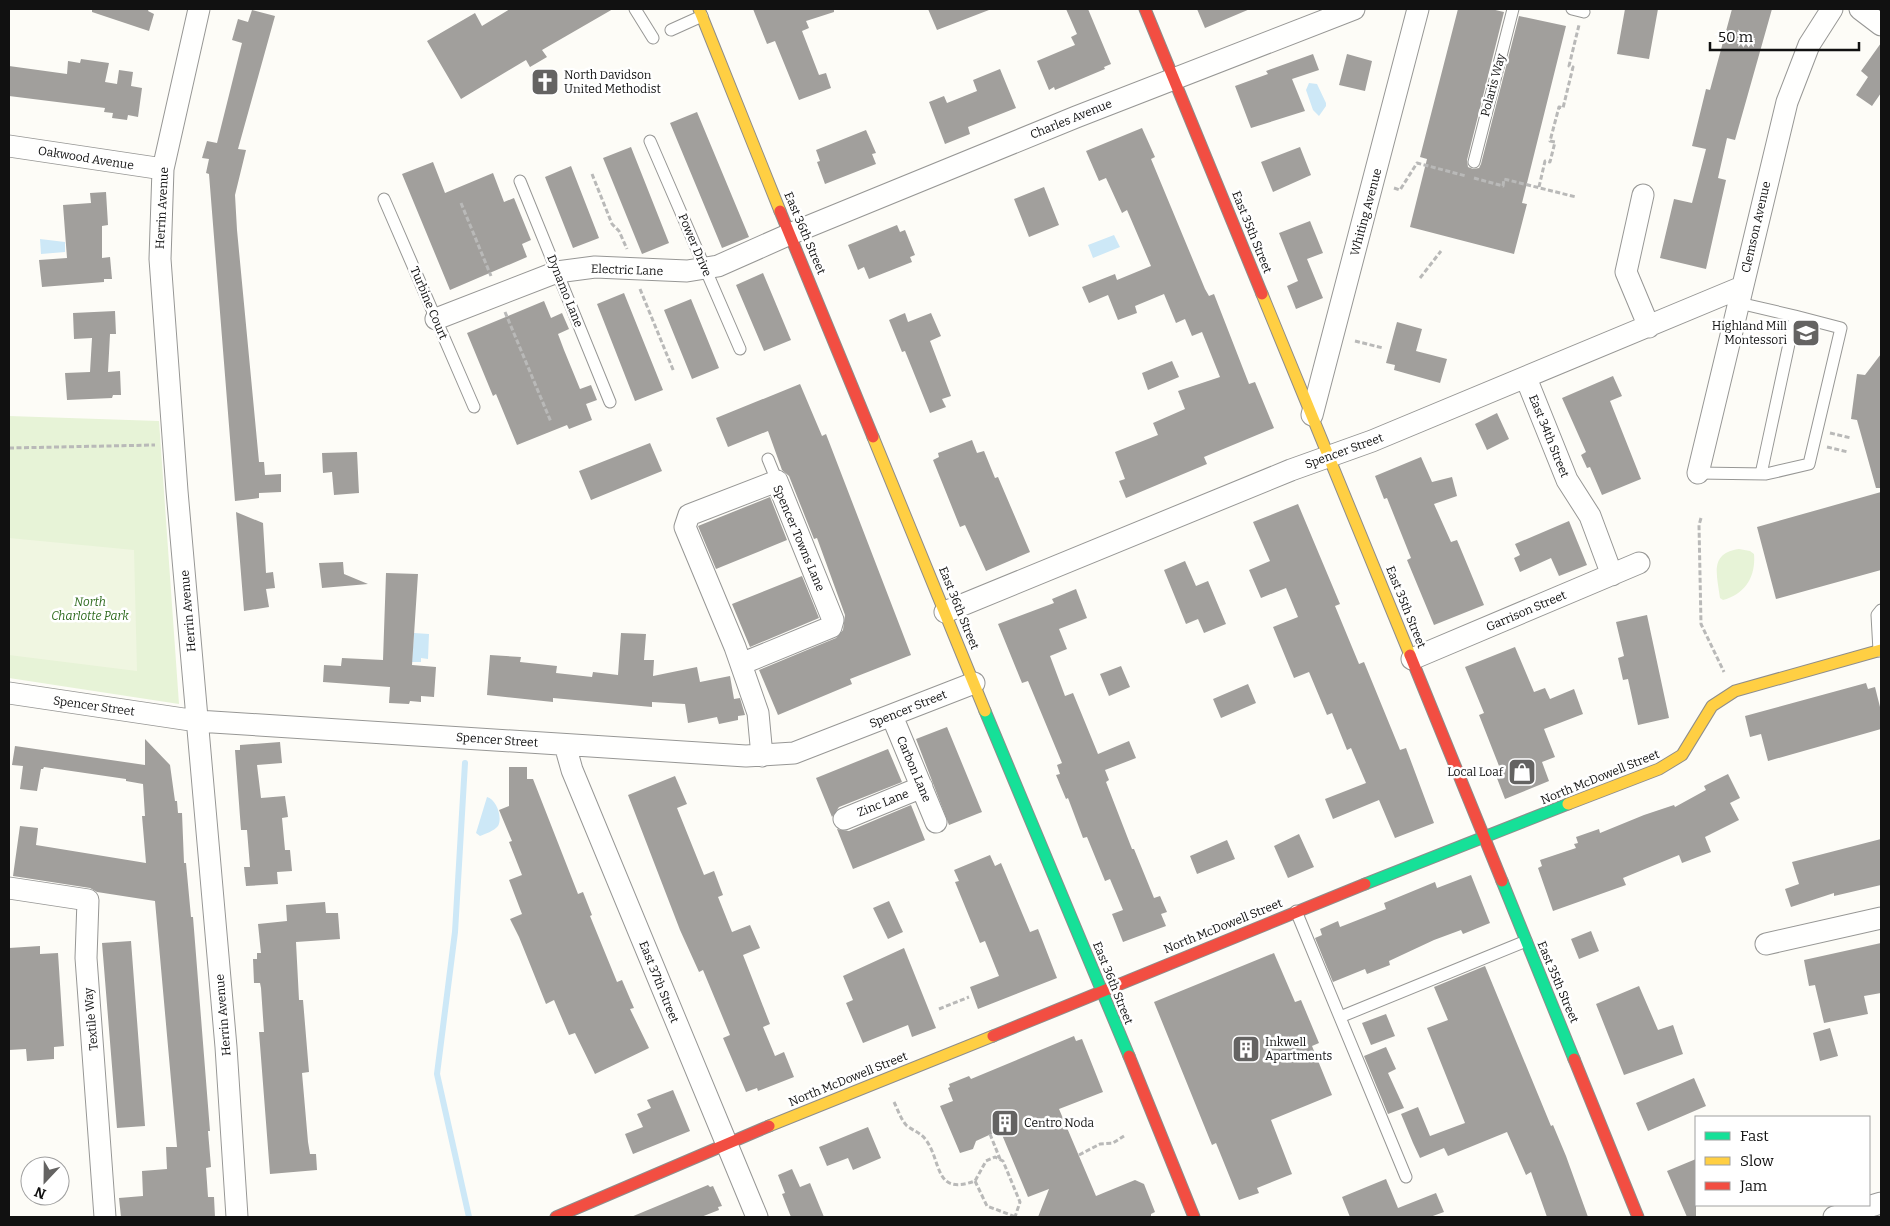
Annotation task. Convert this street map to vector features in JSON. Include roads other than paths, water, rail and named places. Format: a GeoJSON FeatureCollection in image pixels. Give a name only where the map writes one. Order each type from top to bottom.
{"type":"FeatureCollection","features":[{"type":"Feature","properties":{"kind":"street","name":"Herrin Avenue"},"geometry":{"type":"LineString","coordinates":[[199,9],[163,170],[160,259],[197,721],[226,1047],[237,1217]]}},
{"type":"Feature","properties":{"kind":"street","name":"East 35th Street"},"geometry":{"type":"LineString","coordinates":[[1145,9],[1412,659],[1638,1217]]}},
{"type":"Feature","properties":{"kind":"street","name":"Charles Avenue"},"geometry":{"type":"LineString","coordinates":[[790,234],[1173,79],[1354,9]]}},
{"type":"Feature","properties":{"kind":"street","name":"Whiting Avenue"},"geometry":{"type":"LineString","coordinates":[[1312,415],[1418,9]]}},
{"type":"Feature","properties":{"kind":"street","name":"Clemson Avenue"},"geometry":{"type":"LineString","coordinates":[[1700,463],[1791,89],[1809,45],[1832,9]]}},
{"type":"Feature","properties":{"kind":"street"},"geometry":{"type":"LineString","coordinates":[[1860,9],[1881,24]]}},
{"type":"Feature","properties":{"kind":"street","name":"East 36th Street"},"geometry":{"type":"LineString","coordinates":[[701,12],[790,234],[1194,1217]]}},
{"type":"Feature","properties":{"kind":"street","name":"Oakwood Avenue"},"geometry":{"type":"LineString","coordinates":[[9,146],[163,170]]}},
{"type":"Feature","properties":{"kind":"street"},"geometry":{"type":"LineString","coordinates":[[1643,195],[1626,272],[1649,327]]}},
{"type":"Feature","properties":{"kind":"street","name":"Electric Lane"},"geometry":{"type":"LineString","coordinates":[[436,319],[558,272],[595,267],[650,271],[687,271],[718,266],[790,234]]}},
{"type":"Feature","properties":{"kind":"street","name":"Spencer Street"},"geometry":{"type":"LineString","coordinates":[[945,612],[1649,327],[1740,295]]}},
{"type":"Feature","properties":{"kind":"street","name":"East 34th Street"},"geometry":{"type":"LineString","coordinates":[[1526,378],[1567,480],[1590,516],[1612,575]]}},
{"type":"Feature","properties":{"kind":"street","name":"Spencer Towns Lane"},"geometry":{"type":"LineString","coordinates":[[741,664],[831,627],[833,620],[777,481],[689,515],[685,527],[741,664],[758,713],[762,756]]}},
{"type":"Feature","properties":{"kind":"street","name":"Garrison Street"},"geometry":{"type":"LineString","coordinates":[[1412,659],[1639,563]]}},
{"type":"Feature","properties":{"kind":"street","name":"North McDowell Street"},"geometry":{"type":"LineString","coordinates":[[556,1217],[726,1144],[1101,990],[1672,763],[1689,746],[1712,706],[1735,691],[1880,653]]}},
{"type":"Feature","properties":{"kind":"street","name":"Spencer Street"},"geometry":{"type":"LineString","coordinates":[[9,693],[197,721],[762,756],[794,753],[974,683]]}},
{"type":"Feature","properties":{"kind":"street","name":"Carbon Lane"},"geometry":{"type":"LineString","coordinates":[[892,716],[936,822]]}},
{"type":"Feature","properties":{"kind":"street","name":"East 37th Street"},"geometry":{"type":"LineString","coordinates":[[565,745],[572,770],[757,1217]]}},
{"type":"Feature","properties":{"kind":"street","name":"Zinc Lane"},"geometry":{"type":"LineString","coordinates":[[844,819],[922,787]]}},
{"type":"Feature","properties":{"kind":"street","name":"Textile Way"},"geometry":{"type":"LineString","coordinates":[[9,888],[88,900],[86,958],[105,1217]]}},
{"type":"Feature","properties":{"kind":"street"},"geometry":{"type":"LineString","coordinates":[[1766,944],[1881,918]]}},
{"type":"Feature","properties":{"kind":"street"},"geometry":{"type":"LineString","coordinates":[[1834,1217],[1881,1203]]}},
{"type":"Feature","properties":{"kind":"lane"},"geometry":{"type":"LineString","coordinates":[[636,9],[653,38]]}},
{"type":"Feature","properties":{"kind":"lane","name":"Polaris Way"},"geometry":{"type":"LineString","coordinates":[[1474,162],[1513,9]]}},
{"type":"Feature","properties":{"kind":"lane"},"geometry":{"type":"LineString","coordinates":[[1572,9],[1584,12]]}},
{"type":"Feature","properties":{"kind":"lane"},"geometry":{"type":"LineString","coordinates":[[671,30],[701,12]]}},
{"type":"Feature","properties":{"kind":"lane","name":"Power Drive"},"geometry":{"type":"LineString","coordinates":[[650,140],[740,349]]}},
{"type":"Feature","properties":{"kind":"lane","name":"Dynamo Lane"},"geometry":{"type":"LineString","coordinates":[[520,181],[610,402]]}},
{"type":"Feature","properties":{"kind":"lane","name":"Turbine Court"},"geometry":{"type":"LineString","coordinates":[[384,199],[474,407]]}},
{"type":"Feature","properties":{"kind":"lane"},"geometry":{"type":"LineString","coordinates":[[1700,463],[1761,474],[1809,464],[1841,328],[1795,316],[1740,295]]}},
{"type":"Feature","properties":{"kind":"lane"},"geometry":{"type":"LineString","coordinates":[[1761,474],[1795,316]]}},
{"type":"Feature","properties":{"kind":"lane"},"geometry":{"type":"LineString","coordinates":[[768,460],[777,481]]}},
{"type":"Feature","properties":{"kind":"lane"},"geometry":{"type":"LineString","coordinates":[[1880,653],[1877,615],[1881,610]]}},
{"type":"Feature","properties":{"kind":"lane"},"geometry":{"type":"LineString","coordinates":[[1296,911],[1406,1177]]}},
{"type":"Feature","properties":{"kind":"lane"},"geometry":{"type":"LineString","coordinates":[[1340,1017],[1526,941]]}},
{"type":"Feature","properties":{"kind":"water"},"geometry":{"type":"Polygon","coordinates":[[[1309,83],[1317,84],[1326,103],[1319,116],[1313,110],[1306,90],[1309,83]]]}},
{"type":"Feature","properties":{"kind":"water"},"geometry":{"type":"Polygon","coordinates":[[[1114,235],[1120,247],[1093,258],[1088,245],[1114,235]]]}},
{"type":"Feature","properties":{"kind":"water"},"geometry":{"type":"Polygon","coordinates":[[[40,239],[65,242],[65,252],[41,254],[40,239]]]}},
{"type":"Feature","properties":{"kind":"water"},"geometry":{"type":"Polygon","coordinates":[[[414,633],[429,634],[428,659],[421,658],[421,662],[412,662],[414,633]]]}},
{"type":"Feature","properties":{"kind":"water"},"geometry":{"type":"Polygon","coordinates":[[[487,797],[496,805],[500,818],[498,826],[480,836],[476,833],[487,797]]]}},
{"type":"Feature","properties":{"kind":"waterway"},"geometry":{"type":"LineString","coordinates":[[465,763],[455,932],[437,1074],[469,1217]]}},
{"type":"Feature","properties":{"kind":"place","name":"North Davidson United Methodist"},"geometry":{"type":"Point","coordinates":[545,82]}},
{"type":"Feature","properties":{"kind":"place","name":"Highland Mill Montessori"},"geometry":{"type":"Point","coordinates":[1806,333]}},
{"type":"Feature","properties":{"kind":"place","name":"Local Loaf"},"geometry":{"type":"Point","coordinates":[1522,772]}},
{"type":"Feature","properties":{"kind":"place","name":"Inkwell Apartments"},"geometry":{"type":"Point","coordinates":[1246,1049]}},
{"type":"Feature","properties":{"kind":"place","name":"Centro Noda"},"geometry":{"type":"Point","coordinates":[1005,1123]}},
{"type":"Feature","properties":{"kind":"park label","name":"North Charlotte Park"},"geometry":{"type":"Point","coordinates":[90,609]}}]}
